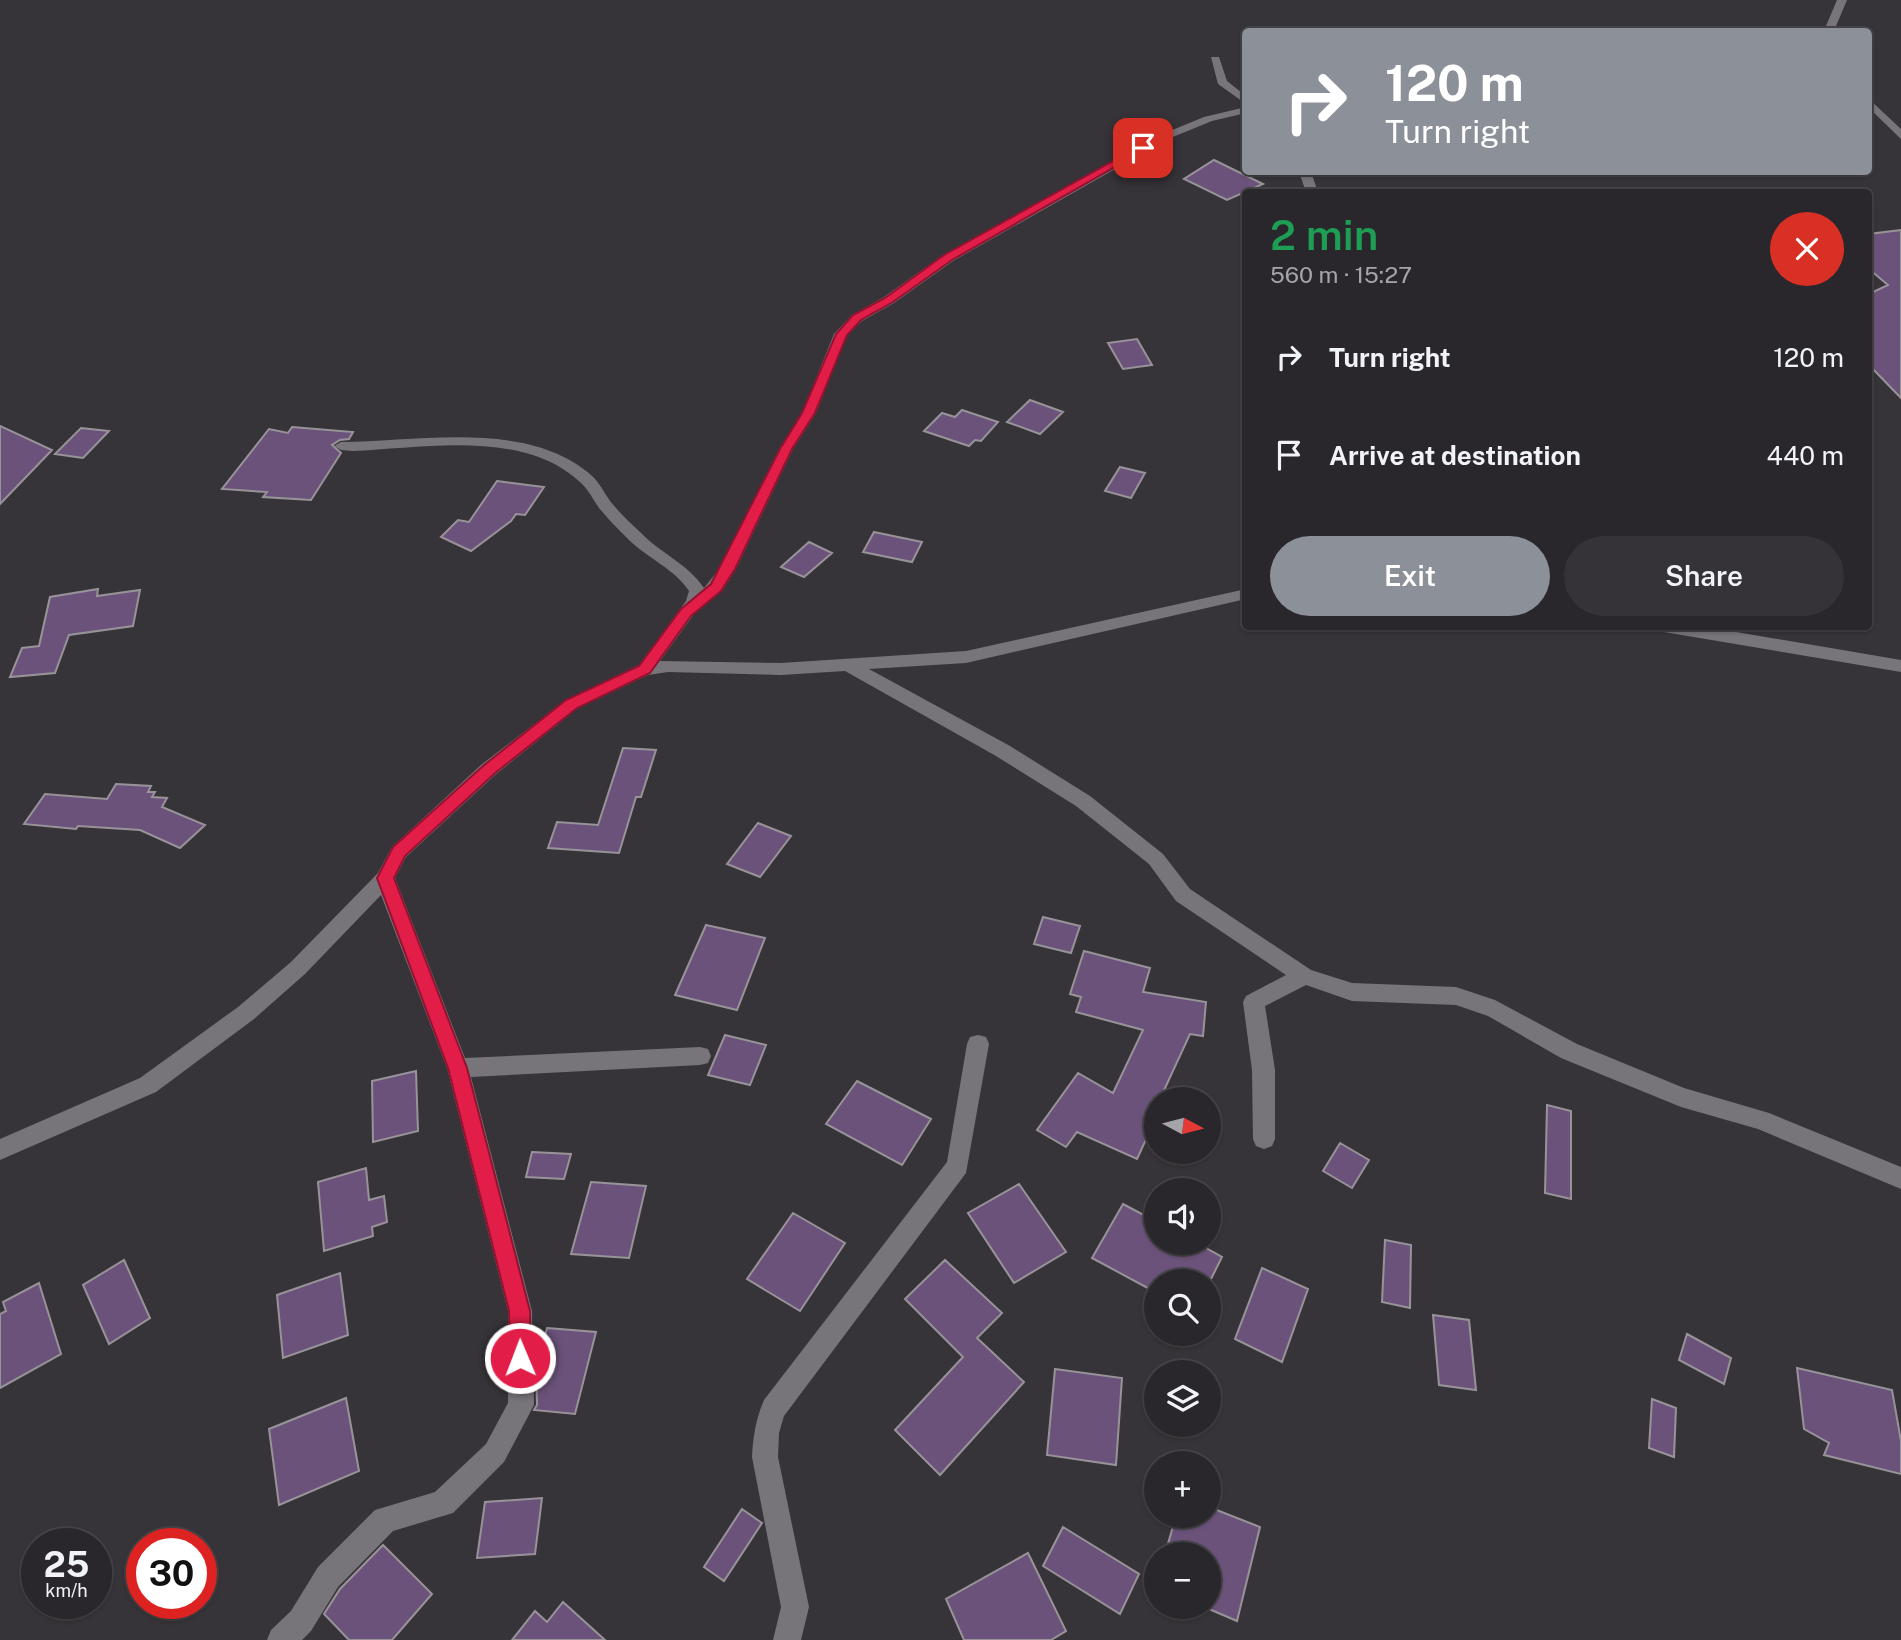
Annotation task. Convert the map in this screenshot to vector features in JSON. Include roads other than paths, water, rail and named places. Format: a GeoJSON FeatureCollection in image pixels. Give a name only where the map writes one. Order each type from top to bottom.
{"type":"FeatureCollection","features":[{"type":"Feature","properties":{"kind":"street"},"geometry":{"type":"LineString","coordinates":[[1832,28],[1842,0]]}},
{"type":"Feature","properties":{"kind":"street"},"geometry":{"type":"LineString","coordinates":[[1214,59],[1222,82],[1242,98]]}},
{"type":"Feature","properties":{"kind":"street"},"geometry":{"type":"LineString","coordinates":[[1872,105],[1901,136]]}},
{"type":"Feature","properties":{"kind":"street"},"geometry":{"type":"LineString","coordinates":[[686,612],[716,587],[728,569],[786,449],[808,413],[842,334],[857,318],[889,300],[948,258],[1164,137],[1208,120],[1242,111]]}},
{"type":"Feature","properties":{"kind":"street"},"geometry":{"type":"LineString","coordinates":[[341,446],[372,447],[438,440],[499,444],[541,454],[573,469],[586,479],[608,509],[645,548],[691,579],[697,591],[694,602],[645,669]]}},
{"type":"Feature","properties":{"kind":"street"},"geometry":{"type":"LineString","coordinates":[[0,1150],[148,1085],[246,1013],[298,968],[385,878],[399,852],[488,770],[572,704],[645,669],[668,666],[781,669],[967,657],[1242,595]]}},
{"type":"Feature","properties":{"kind":"street"},"geometry":{"type":"LineString","coordinates":[[1684,630],[1901,666]]}},
{"type":"Feature","properties":{"kind":"street"},"geometry":{"type":"LineString","coordinates":[[849,666],[1003,751],[1083,801],[1156,859],[1183,895],[1304,976],[1352,992],[1456,996],[1495,1009],[1569,1051],[1681,1097],[1762,1120],[1901,1178]]}},
{"type":"Feature","properties":{"kind":"street"},"geometry":{"type":"LineString","coordinates":[[281,1640],[301,1621],[327,1577],[385,1520],[443,1503],[495,1453],[521,1405],[520,1311],[458,1068],[385,878]]}},
{"type":"Feature","properties":{"kind":"street"},"geometry":{"type":"LineString","coordinates":[[1264,1139],[1265,1087],[1254,1002],[1304,976]]}},
{"type":"Feature","properties":{"kind":"street"},"geometry":{"type":"LineString","coordinates":[[787,1640],[795,1607],[765,1457],[765,1433],[773,1409],[958,1166],[978,1044]]}},
{"type":"Feature","properties":{"kind":"street"},"geometry":{"type":"LineString","coordinates":[[458,1068],[701,1056]]}}]}
